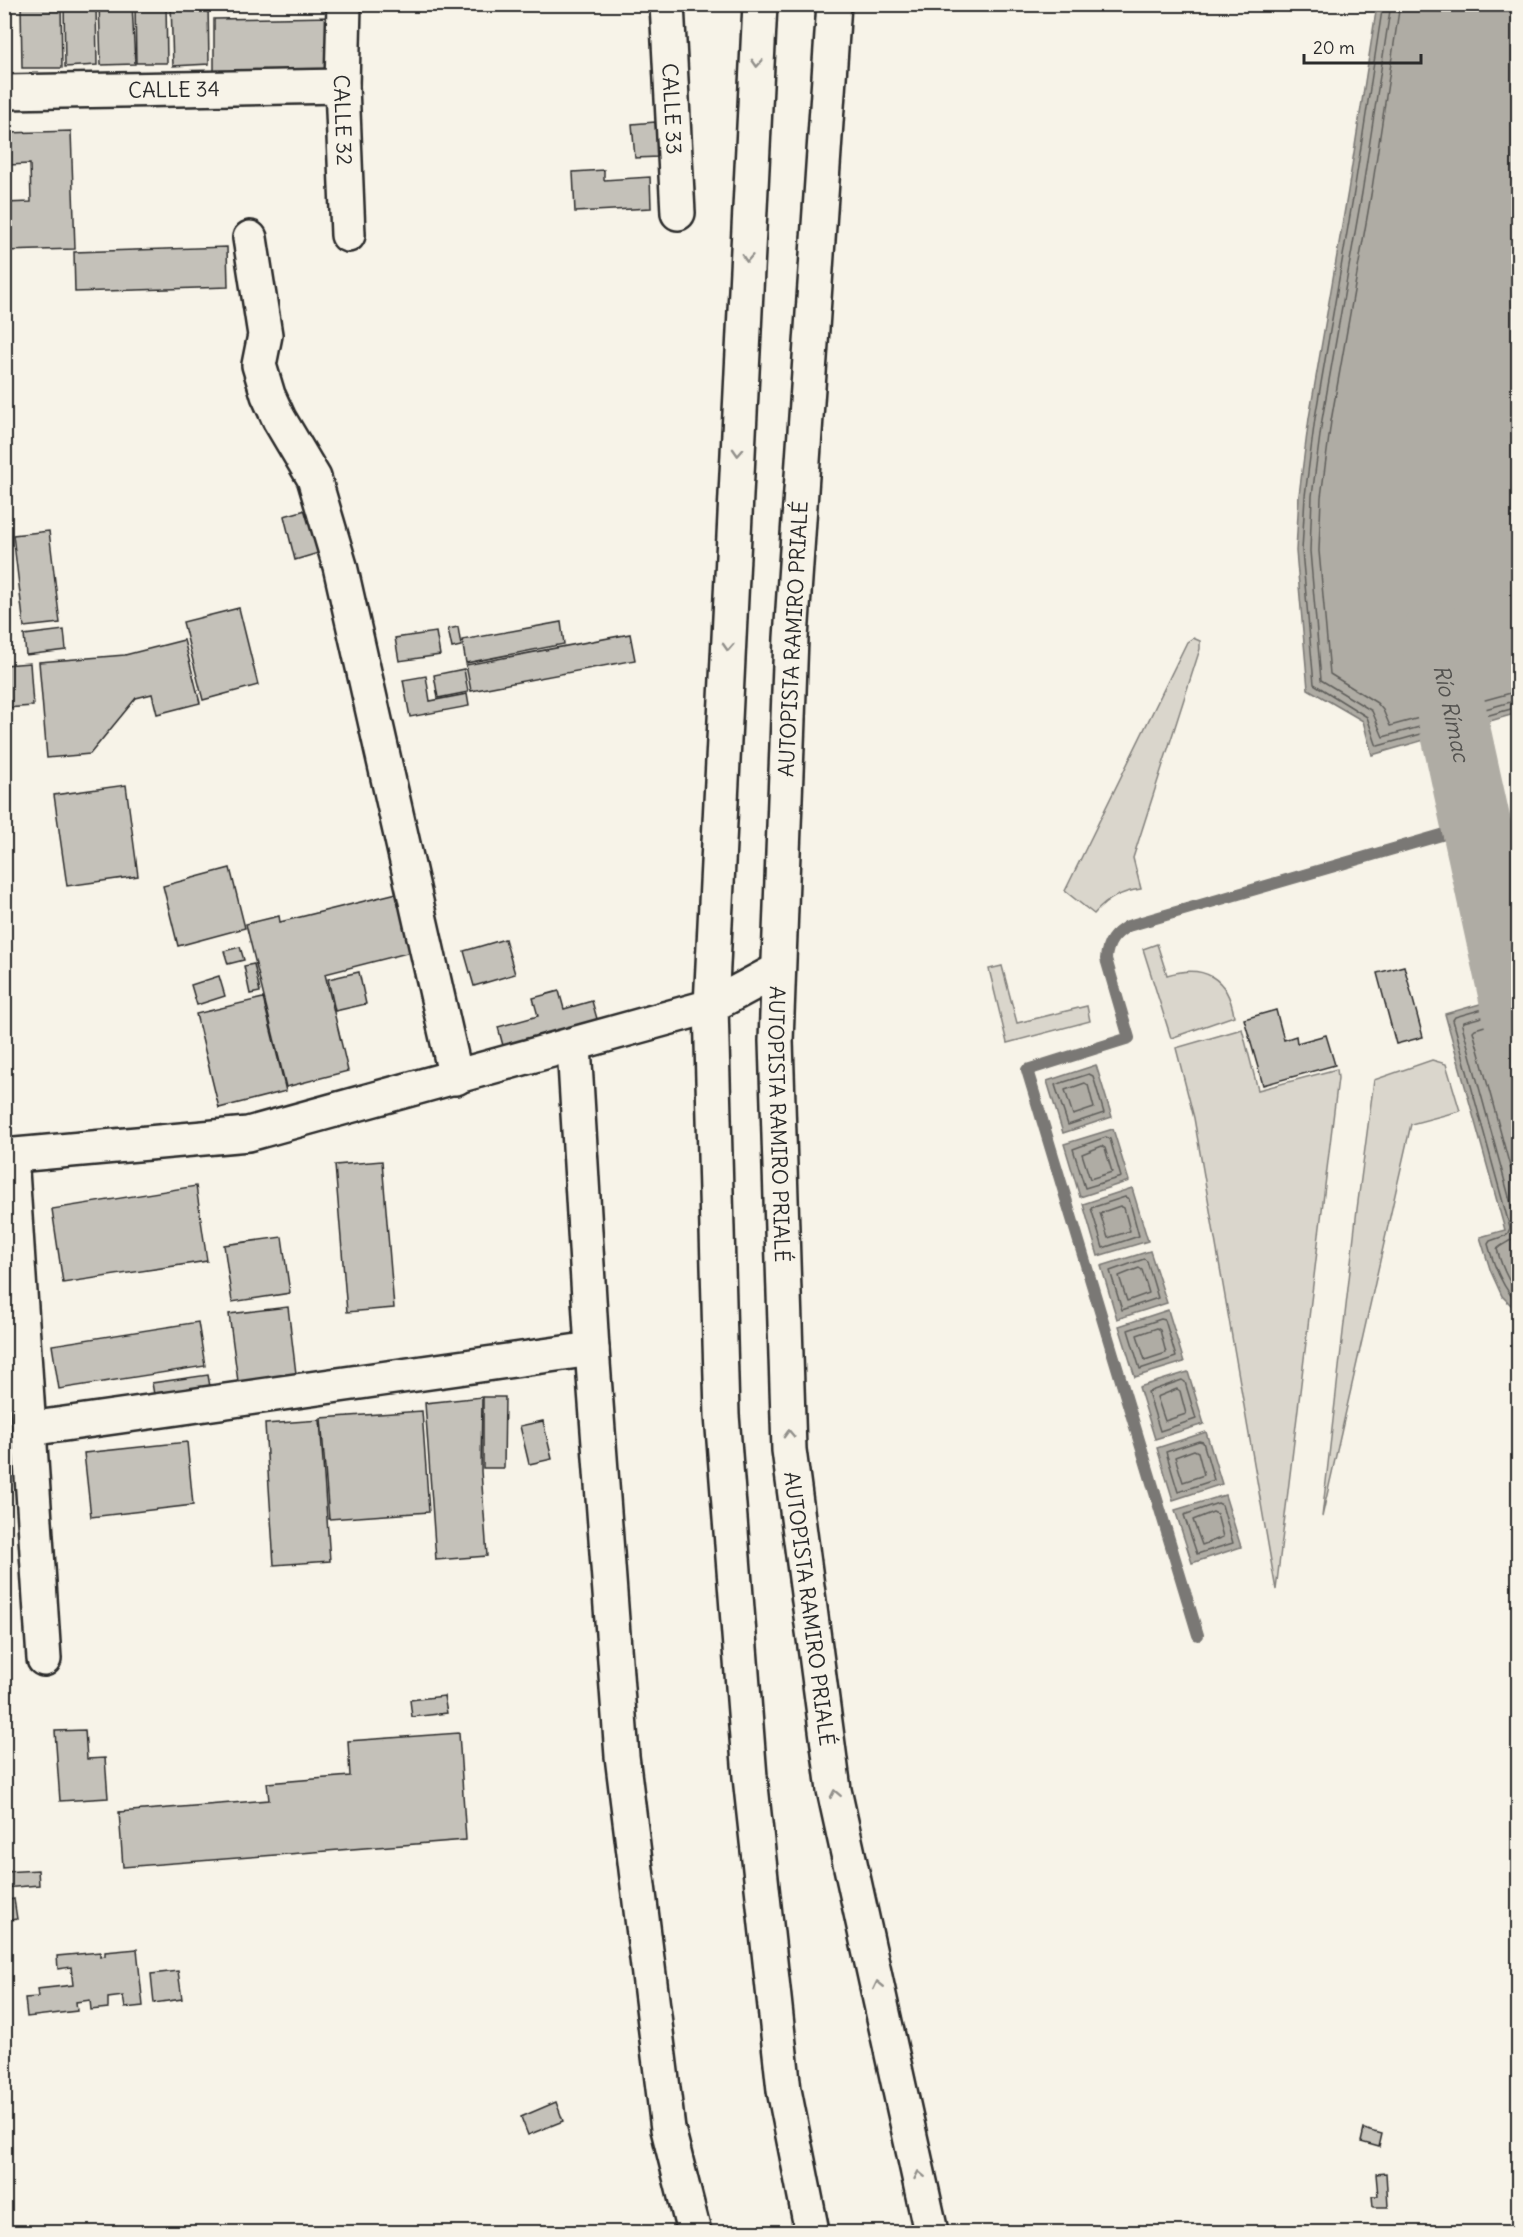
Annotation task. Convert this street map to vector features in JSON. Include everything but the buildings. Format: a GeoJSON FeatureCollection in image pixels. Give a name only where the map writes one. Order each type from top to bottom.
{"type":"FeatureCollection","features":[{"type":"Feature","properties":{"kind":"main road","name":"CALLE 32"},"geometry":{"type":"LineString","coordinates":[[344,4],[342,86],[348,235]]}},
{"type":"Feature","properties":{"kind":"main road","name":"CALLE 33"},"geometry":{"type":"LineString","coordinates":[[667,4],[678,213]]}},
{"type":"Feature","properties":{"kind":"main road"},"geometry":{"type":"LineString","coordinates":[[759,4],[711,1006],[722,1414],[748,1753],[784,2090],[812,2232]]}},
{"type":"Feature","properties":{"kind":"main road","name":"AUTOPISTA RAMIRO PRIALÉ"},"geometry":{"type":"LineString","coordinates":[[834,4],[791,638],[778,970],[776,1041],[789,1450],[834,1790],[931,2232]]}},
{"type":"Feature","properties":{"kind":"main road","name":"CALLE 34"},"geometry":{"type":"LineString","coordinates":[[4,92],[342,86]]}},
{"type":"Feature","properties":{"kind":"main road"},"geometry":{"type":"LineString","coordinates":[[250,238],[265,335],[259,365],[268,395],[279,419],[314,478],[340,566],[456,1078]]}},
{"type":"Feature","properties":{"kind":"main road"},"geometry":{"type":"LineString","coordinates":[[44,1659],[8,1155],[248,1134],[574,1046],[711,1006],[778,970]]}},
{"type":"Feature","properties":{"kind":"main road"},"geometry":{"type":"LineString","coordinates":[[574,1046],[592,1349],[622,1756],[668,2129],[694,2232]]}},
{"type":"Feature","properties":{"kind":"main road"},"geometry":{"type":"LineString","coordinates":[[29,1429],[592,1349]]}},
{"type":"Feature","properties":{"kind":"shaded area"},"geometry":{"type":"Polygon","coordinates":[[[1193,638],[1200,641],[1200,649],[1133,858],[1141,889],[1115,897],[1094,914],[1065,891],[1187,642],[1193,638]]]}},
{"type":"Feature","properties":{"kind":"shaded area"},"geometry":{"type":"Polygon","coordinates":[[[1157,944],[1167,975],[1192,971],[1212,977],[1226,992],[1234,1016],[1171,1038],[1143,949],[1157,944]]]}},
{"type":"Feature","properties":{"kind":"shaded area"},"geometry":{"type":"Polygon","coordinates":[[[1002,966],[1017,1023],[1087,1006],[1090,1021],[1007,1043],[989,969],[1002,966]]]}},
{"type":"Feature","properties":{"kind":"shaded area"},"geometry":{"type":"Polygon","coordinates":[[[1242,1029],[1258,1090],[1337,1069],[1338,1078],[1276,1590],[1194,1118],[1176,1048],[1242,1029]]]}},
{"type":"Feature","properties":{"kind":"shaded area"},"geometry":{"type":"Polygon","coordinates":[[[1432,1060],[1446,1064],[1460,1111],[1411,1124],[1322,1517],[1374,1080],[1432,1060]]]}},
{"type":"Feature","properties":{"kind":"water"},"geometry":{"type":"Polygon","coordinates":[[[1377,5],[1518,5],[1518,713],[1372,755],[1363,721],[1308,689],[1296,551],[1299,495],[1309,418],[1377,5]]]}},
{"type":"Feature","properties":{"kind":"water"},"geometry":{"type":"Polygon","coordinates":[[[1518,993],[1518,1312],[1502,1296],[1491,1272],[1480,1237],[1505,1230],[1445,1014],[1518,993]]]}},
{"type":"Feature","properties":{"kind":"water"},"geometry":{"type":"Polygon","coordinates":[[[1096,1065],[1112,1117],[1063,1133],[1047,1081],[1096,1065]]]}},
{"type":"Feature","properties":{"kind":"water"},"geometry":{"type":"Polygon","coordinates":[[[1113,1129],[1129,1181],[1080,1197],[1064,1144],[1113,1129]]]}},
{"type":"Feature","properties":{"kind":"water"},"geometry":{"type":"Polygon","coordinates":[[[1132,1188],[1148,1241],[1098,1256],[1083,1204],[1132,1188]]]}},
{"type":"Feature","properties":{"kind":"water"},"geometry":{"type":"Polygon","coordinates":[[[1150,1251],[1167,1303],[1117,1319],[1101,1266],[1150,1251]]]}},
{"type":"Feature","properties":{"kind":"water"},"geometry":{"type":"Polygon","coordinates":[[[1168,1310],[1184,1362],[1135,1377],[1119,1326],[1168,1310]]]}},
{"type":"Feature","properties":{"kind":"water"},"geometry":{"type":"Polygon","coordinates":[[[1188,1372],[1204,1424],[1155,1439],[1139,1387],[1188,1372]]]}},
{"type":"Feature","properties":{"kind":"water"},"geometry":{"type":"Polygon","coordinates":[[[1206,1432],[1222,1484],[1173,1500],[1157,1448],[1206,1432]]]}},
{"type":"Feature","properties":{"kind":"water"},"geometry":{"type":"Polygon","coordinates":[[[1225,1495],[1241,1547],[1192,1563],[1175,1510],[1225,1495]]]}},
{"type":"Feature","properties":{"kind":"waterway","name":"Río Rímac"},"geometry":{"type":"LineString","coordinates":[[1435,637],[1518,1016]]}},
{"type":"Feature","properties":{"kind":"waterway"},"geometry":{"type":"LineString","coordinates":[[1198,1635],[1027,1070],[1129,1038],[1106,959],[1112,940],[1128,926],[1476,825]]}}]}
